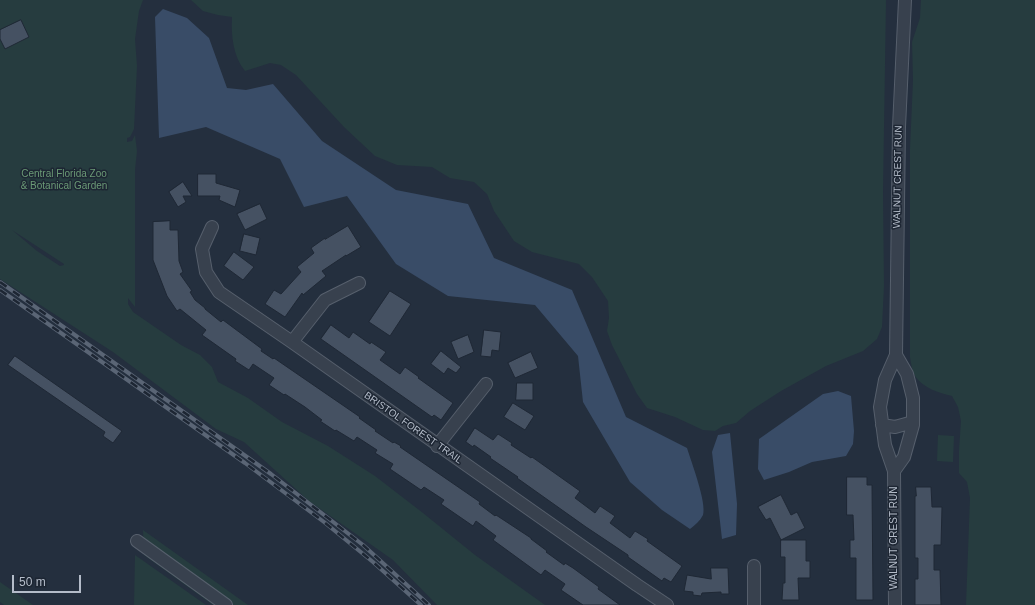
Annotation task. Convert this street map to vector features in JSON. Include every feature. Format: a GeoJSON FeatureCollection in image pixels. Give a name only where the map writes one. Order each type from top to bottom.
{"type":"FeatureCollection","features":[{"type":"Feature","properties":{"kind":"street","name":"WALNUT CREST RUN"},"geometry":{"type":"LineString","coordinates":[[895,605],[894,471],[885,445],[880,407],[885,380],[896,355],[899,127],[905,0]]}},
{"type":"Feature","properties":{"kind":"street","name":"BRISTOL FOREST TRAIL"},"geometry":{"type":"LineString","coordinates":[[212,226],[202,249],[206,272],[219,292],[292,342],[437,446],[667,605]]}},
{"type":"Feature","properties":{"kind":"street"},"geometry":{"type":"LineString","coordinates":[[292,342],[325,300],[359,283]]}},
{"type":"Feature","properties":{"kind":"street","name":"WALNUT CREST RUN"},"geometry":{"type":"LineString","coordinates":[[894,471],[904,457],[913,422],[913,398],[906,374],[896,355]]}},
{"type":"Feature","properties":{"kind":"street"},"geometry":{"type":"LineString","coordinates":[[437,446],[486,384]]}},
{"type":"Feature","properties":{"kind":"street"},"geometry":{"type":"LineString","coordinates":[[882,424],[895,427],[913,422]]}},
{"type":"Feature","properties":{"kind":"street"},"geometry":{"type":"LineString","coordinates":[[137,541],[226,605]]}},
{"type":"Feature","properties":{"kind":"street"},"geometry":{"type":"LineString","coordinates":[[754,566],[754,605]]}},
{"type":"Feature","properties":{"kind":"green space","name":"Central Florida Zoo & Botanical Garden"},"geometry":{"type":"Polygon","coordinates":[[[0,0],[143,0],[139,11],[135,39],[137,66],[134,129],[130,137],[127,138],[127,142],[132,141],[135,135],[137,151],[135,170],[135,307],[128,298],[128,304],[133,312],[181,345],[200,355],[212,367],[218,382],[248,398],[282,422],[328,446],[375,476],[475,555],[545,605],[437,605],[393,560],[309,501],[244,442],[216,429],[113,352],[0,279],[0,0]],[[12,230],[37,251],[60,266],[64,264],[12,230]]]}},
{"type":"Feature","properties":{"kind":"green space"},"geometry":{"type":"Polygon","coordinates":[[[191,0],[886,0],[883,192],[884,286],[882,327],[877,339],[863,351],[826,366],[781,391],[750,411],[736,423],[723,426],[715,431],[703,430],[675,417],[647,408],[637,394],[612,345],[607,331],[609,318],[608,301],[592,277],[579,264],[532,252],[514,241],[494,211],[487,194],[474,182],[450,178],[432,167],[397,165],[375,156],[344,127],[296,75],[281,65],[270,63],[245,71],[235,52],[232,17],[203,11],[191,0]]]}},
{"type":"Feature","properties":{"kind":"green space"},"geometry":{"type":"Polygon","coordinates":[[[921,0],[1035,0],[1035,605],[966,605],[970,498],[967,482],[959,473],[961,421],[958,407],[952,396],[922,384],[915,376],[911,364],[910,149],[913,80],[912,42],[920,18],[921,0]]]}},
{"type":"Feature","properties":{"kind":"green space"},"geometry":{"type":"Polygon","coordinates":[[[938,435],[954,436],[953,462],[937,461],[938,435]]]}},
{"type":"Feature","properties":{"kind":"green space"},"geometry":{"type":"Polygon","coordinates":[[[143,530],[248,605],[213,605],[144,555],[143,530]]]}},
{"type":"Feature","properties":{"kind":"green space"},"geometry":{"type":"Polygon","coordinates":[[[135,555],[206,605],[134,605],[135,555]]]}},
{"type":"Feature","properties":{"kind":"green space"},"geometry":{"type":"Polygon","coordinates":[[[0,582],[33,605],[4,605],[0,602],[0,582]]]}},
{"type":"Feature","properties":{"kind":"water"},"geometry":{"type":"Polygon","coordinates":[[[163,9],[187,18],[209,38],[227,88],[246,90],[273,84],[322,141],[396,190],[468,204],[494,258],[572,290],[626,417],[687,448],[703,501],[703,515],[697,523],[690,529],[662,510],[630,482],[583,402],[578,356],[535,305],[448,296],[396,264],[347,196],[304,207],[280,159],[206,127],[159,138],[155,17],[163,9]]]}},
{"type":"Feature","properties":{"kind":"water"},"geometry":{"type":"Polygon","coordinates":[[[838,391],[851,396],[854,431],[853,444],[846,456],[812,462],[789,472],[764,480],[758,469],[759,439],[823,394],[838,391]]]}},
{"type":"Feature","properties":{"kind":"water"},"geometry":{"type":"Polygon","coordinates":[[[730,433],[737,504],[736,535],[722,539],[712,452],[718,435],[730,433]]]}},
{"type":"Feature","properties":{"kind":"building"},"geometry":{"type":"Polygon","coordinates":[[[21,20],[29,37],[5,49],[0,39],[0,30],[21,20]]]}},
{"type":"Feature","properties":{"kind":"building"},"geometry":{"type":"Polygon","coordinates":[[[198,174],[216,174],[216,183],[240,190],[235,207],[219,200],[220,196],[198,196],[198,174]]]}},
{"type":"Feature","properties":{"kind":"building"},"geometry":{"type":"Polygon","coordinates":[[[183,182],[192,196],[183,196],[186,202],[178,207],[169,192],[183,182]]]}},
{"type":"Feature","properties":{"kind":"building"},"geometry":{"type":"Polygon","coordinates":[[[260,204],[267,219],[245,230],[237,214],[260,204]]]}},
{"type":"Feature","properties":{"kind":"building"},"geometry":{"type":"Polygon","coordinates":[[[170,221],[170,230],[178,230],[179,261],[183,272],[180,274],[192,291],[190,292],[195,300],[205,309],[221,322],[223,320],[262,349],[261,351],[273,359],[274,358],[360,417],[359,418],[376,430],[375,431],[393,443],[394,442],[401,446],[400,447],[480,502],[479,504],[495,516],[496,515],[531,538],[547,551],[546,552],[564,565],[565,563],[573,568],[620,605],[583,605],[561,590],[565,584],[545,570],[541,575],[493,540],[496,536],[476,521],[473,526],[441,504],[444,500],[424,487],[421,490],[390,469],[393,464],[375,453],[377,450],[357,437],[354,441],[336,430],[335,431],[320,421],[322,420],[305,407],[269,385],[274,378],[253,364],[249,370],[202,335],[206,330],[180,309],[177,311],[167,296],[153,260],[153,222],[170,221]]]}},
{"type":"Feature","properties":{"kind":"building"},"geometry":{"type":"Polygon","coordinates":[[[348,226],[361,247],[322,271],[326,276],[303,295],[302,293],[285,317],[265,304],[274,290],[281,294],[301,272],[297,267],[314,253],[311,248],[325,238],[348,226]]]}},
{"type":"Feature","properties":{"kind":"building"},"geometry":{"type":"Polygon","coordinates":[[[244,234],[260,238],[256,255],[240,251],[244,234]]]}},
{"type":"Feature","properties":{"kind":"building"},"geometry":{"type":"Polygon","coordinates":[[[234,252],[254,267],[243,280],[224,266],[234,252]]]}},
{"type":"Feature","properties":{"kind":"building"},"geometry":{"type":"Polygon","coordinates":[[[390,291],[411,304],[390,336],[369,322],[390,291]]]}},
{"type":"Feature","properties":{"kind":"building"},"geometry":{"type":"Polygon","coordinates":[[[331,325],[349,338],[353,332],[370,344],[371,342],[386,352],[380,360],[400,374],[405,367],[453,403],[441,420],[434,415],[432,417],[321,339],[331,325]]]}},
{"type":"Feature","properties":{"kind":"building"},"geometry":{"type":"Polygon","coordinates":[[[484,330],[501,332],[499,351],[492,350],[491,357],[481,356],[484,330]]]}},
{"type":"Feature","properties":{"kind":"building"},"geometry":{"type":"Polygon","coordinates":[[[468,335],[474,352],[458,359],[451,342],[468,335]]]}},
{"type":"Feature","properties":{"kind":"building"},"geometry":{"type":"Polygon","coordinates":[[[441,351],[461,367],[456,373],[448,368],[444,374],[431,364],[441,351]]]}},
{"type":"Feature","properties":{"kind":"building"},"geometry":{"type":"Polygon","coordinates":[[[531,352],[538,368],[515,378],[508,363],[531,352]]]}},
{"type":"Feature","properties":{"kind":"building"},"geometry":{"type":"Polygon","coordinates":[[[15,356],[122,431],[113,443],[103,436],[105,432],[8,365],[15,356]]]}},
{"type":"Feature","properties":{"kind":"building"},"geometry":{"type":"Polygon","coordinates":[[[517,383],[533,383],[533,400],[516,400],[517,383]]]}},
{"type":"Feature","properties":{"kind":"building"},"geometry":{"type":"Polygon","coordinates":[[[513,403],[534,416],[525,430],[504,417],[513,403]]]}},
{"type":"Feature","properties":{"kind":"building"},"geometry":{"type":"Polygon","coordinates":[[[475,428],[493,440],[498,434],[512,443],[511,445],[531,458],[532,457],[580,491],[575,498],[595,513],[600,506],[615,516],[610,523],[630,538],[635,531],[648,539],[647,541],[682,566],[671,582],[664,578],[662,581],[628,557],[628,555],[517,478],[518,477],[490,458],[491,457],[474,445],[473,447],[466,442],[475,428]]]}},
{"type":"Feature","properties":{"kind":"building"},"geometry":{"type":"Polygon","coordinates":[[[847,477],[867,477],[867,485],[872,485],[873,600],[856,600],[856,558],[850,558],[850,540],[854,540],[853,515],[847,515],[847,477]]]}},
{"type":"Feature","properties":{"kind":"building"},"geometry":{"type":"Polygon","coordinates":[[[916,487],[931,487],[932,507],[942,507],[941,545],[934,545],[934,570],[940,570],[941,605],[915,605],[915,579],[918,579],[918,558],[915,558],[916,487]]]}},
{"type":"Feature","properties":{"kind":"building"},"geometry":{"type":"Polygon","coordinates":[[[781,495],[791,515],[797,512],[805,528],[781,540],[770,518],[766,520],[758,507],[781,495]]]}},
{"type":"Feature","properties":{"kind":"building"},"geometry":{"type":"Polygon","coordinates":[[[781,540],[806,540],[806,561],[810,561],[810,578],[798,578],[799,600],[782,600],[783,583],[785,583],[785,557],[781,557],[781,540]]]}},
{"type":"Feature","properties":{"kind":"building"},"geometry":{"type":"Polygon","coordinates":[[[711,568],[728,568],[729,594],[721,594],[721,592],[702,593],[701,596],[693,595],[693,592],[684,591],[687,575],[711,579],[711,568]]]}},
{"type":"Feature","properties":{"kind":"railway"},"geometry":{"type":"LineString","coordinates":[[0,282],[271,474],[363,545],[429,605]]}},
{"type":"Feature","properties":{"kind":"railway"},"geometry":{"type":"LineString","coordinates":[[0,290],[245,463],[324,522],[373,562],[421,605]]}}]}
